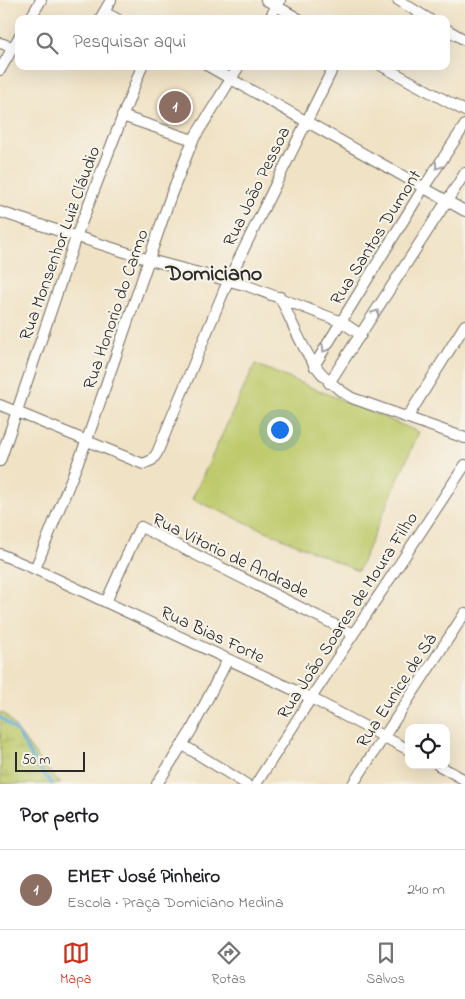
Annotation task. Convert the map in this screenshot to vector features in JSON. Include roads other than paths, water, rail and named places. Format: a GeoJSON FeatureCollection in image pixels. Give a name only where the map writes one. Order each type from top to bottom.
{"type":"FeatureCollection","features":[{"type":"Feature","properties":{"kind":"street"},"geometry":{"type":"LineString","coordinates":[[32,15],[41,0]]}},
{"type":"Feature","properties":{"kind":"street"},"geometry":{"type":"LineString","coordinates":[[102,15],[111,0]]}},
{"type":"Feature","properties":{"kind":"street"},"geometry":{"type":"LineString","coordinates":[[266,0],[279,3],[294,15]]}},
{"type":"Feature","properties":{"kind":"street"},"geometry":{"type":"LineString","coordinates":[[398,0],[422,15]]}},
{"type":"Feature","properties":{"kind":"street"},"geometry":{"type":"LineString","coordinates":[[272,15],[279,3]]}},
{"type":"Feature","properties":{"kind":"street"},"geometry":{"type":"LineString","coordinates":[[450,31],[465,40]]}},
{"type":"Feature","properties":{"kind":"street"},"geometry":{"type":"LineString","coordinates":[[0,43],[13,47]]}},
{"type":"Feature","properties":{"kind":"street"},"geometry":{"type":"LineString","coordinates":[[1,65],[15,44]]}},
{"type":"Feature","properties":{"kind":"street","name":"Rua Monsenhor Luiz Cláudio"},"geometry":{"type":"LineString","coordinates":[[0,461],[76,237],[140,70]]}},
{"type":"Feature","properties":{"kind":"street"},"geometry":{"type":"LineString","coordinates":[[216,70],[465,211]]}},
{"type":"Feature","properties":{"kind":"street","name":"Rua Honorio do Carmo"},"geometry":{"type":"LineString","coordinates":[[36,569],[86,440],[193,140],[237,70]]}},
{"type":"Feature","properties":{"kind":"street","name":"Rua João Pessoa"},"geometry":{"type":"LineString","coordinates":[[86,440],[143,464],[152,460],[157,453],[228,281],[332,70]]}},
{"type":"Feature","properties":{"kind":"street"},"geometry":{"type":"LineString","coordinates":[[389,70],[465,111]]}},
{"type":"Feature","properties":{"kind":"street"},"geometry":{"type":"LineString","coordinates":[[122,116],[193,140]]}},
{"type":"Feature","properties":{"kind":"street","name":"Rua Santos Dumont"},"geometry":{"type":"LineString","coordinates":[[314,366],[424,187],[465,125]]}},
{"type":"Feature","properties":{"kind":"street"},"geometry":{"type":"LineString","coordinates":[[329,383],[465,173]]}},
{"type":"Feature","properties":{"kind":"street"},"geometry":{"type":"LineString","coordinates":[[0,212],[150,260],[280,297],[342,322],[361,335]]}},
{"type":"Feature","properties":{"kind":"street"},"geometry":{"type":"LineString","coordinates":[[280,297],[314,366],[329,383],[352,398],[465,438]]}},
{"type":"Feature","properties":{"kind":"street"},"geometry":{"type":"LineString","coordinates":[[407,418],[465,325]]}},
{"type":"Feature","properties":{"kind":"street"},"geometry":{"type":"LineString","coordinates":[[0,405],[86,440]]}},
{"type":"Feature","properties":{"kind":"street","name":"Rua João Soares de Moura Filho"},"geometry":{"type":"LineString","coordinates":[[256,784],[465,465]]}},
{"type":"Feature","properties":{"kind":"street","name":"Rua Vitorio de Andrade"},"geometry":{"type":"LineString","coordinates":[[106,602],[141,527],[353,634]]}},
{"type":"Feature","properties":{"kind":"street","name":"Rua Bias Forte"},"geometry":{"type":"LineString","coordinates":[[0,554],[36,569],[311,698],[405,748]]}},
{"type":"Feature","properties":{"kind":"street","name":"Rua Eunice de Sá"},"geometry":{"type":"LineString","coordinates":[[353,784],[465,613]]}},
{"type":"Feature","properties":{"kind":"street"},"geometry":{"type":"LineString","coordinates":[[157,784],[183,745],[228,659]]}},
{"type":"Feature","properties":{"kind":"street"},"geometry":{"type":"LineString","coordinates":[[183,745],[246,784]]}},
{"type":"Feature","properties":{"kind":"street"},"geometry":{"type":"LineString","coordinates":[[445,769],[462,778]]}},
{"type":"Feature","properties":{"kind":"waterway"},"geometry":{"type":"LineString","coordinates":[[0,717],[17,732],[35,763],[52,784]]}},
{"type":"Feature","properties":{"kind":"place","name":"EMEF José Pinheiro"},"geometry":{"type":"Point","coordinates":[175,107]}},
{"type":"Feature","properties":{"kind":"district","name":"Domiciano"},"geometry":{"type":"Point","coordinates":[214,272]}}]}
